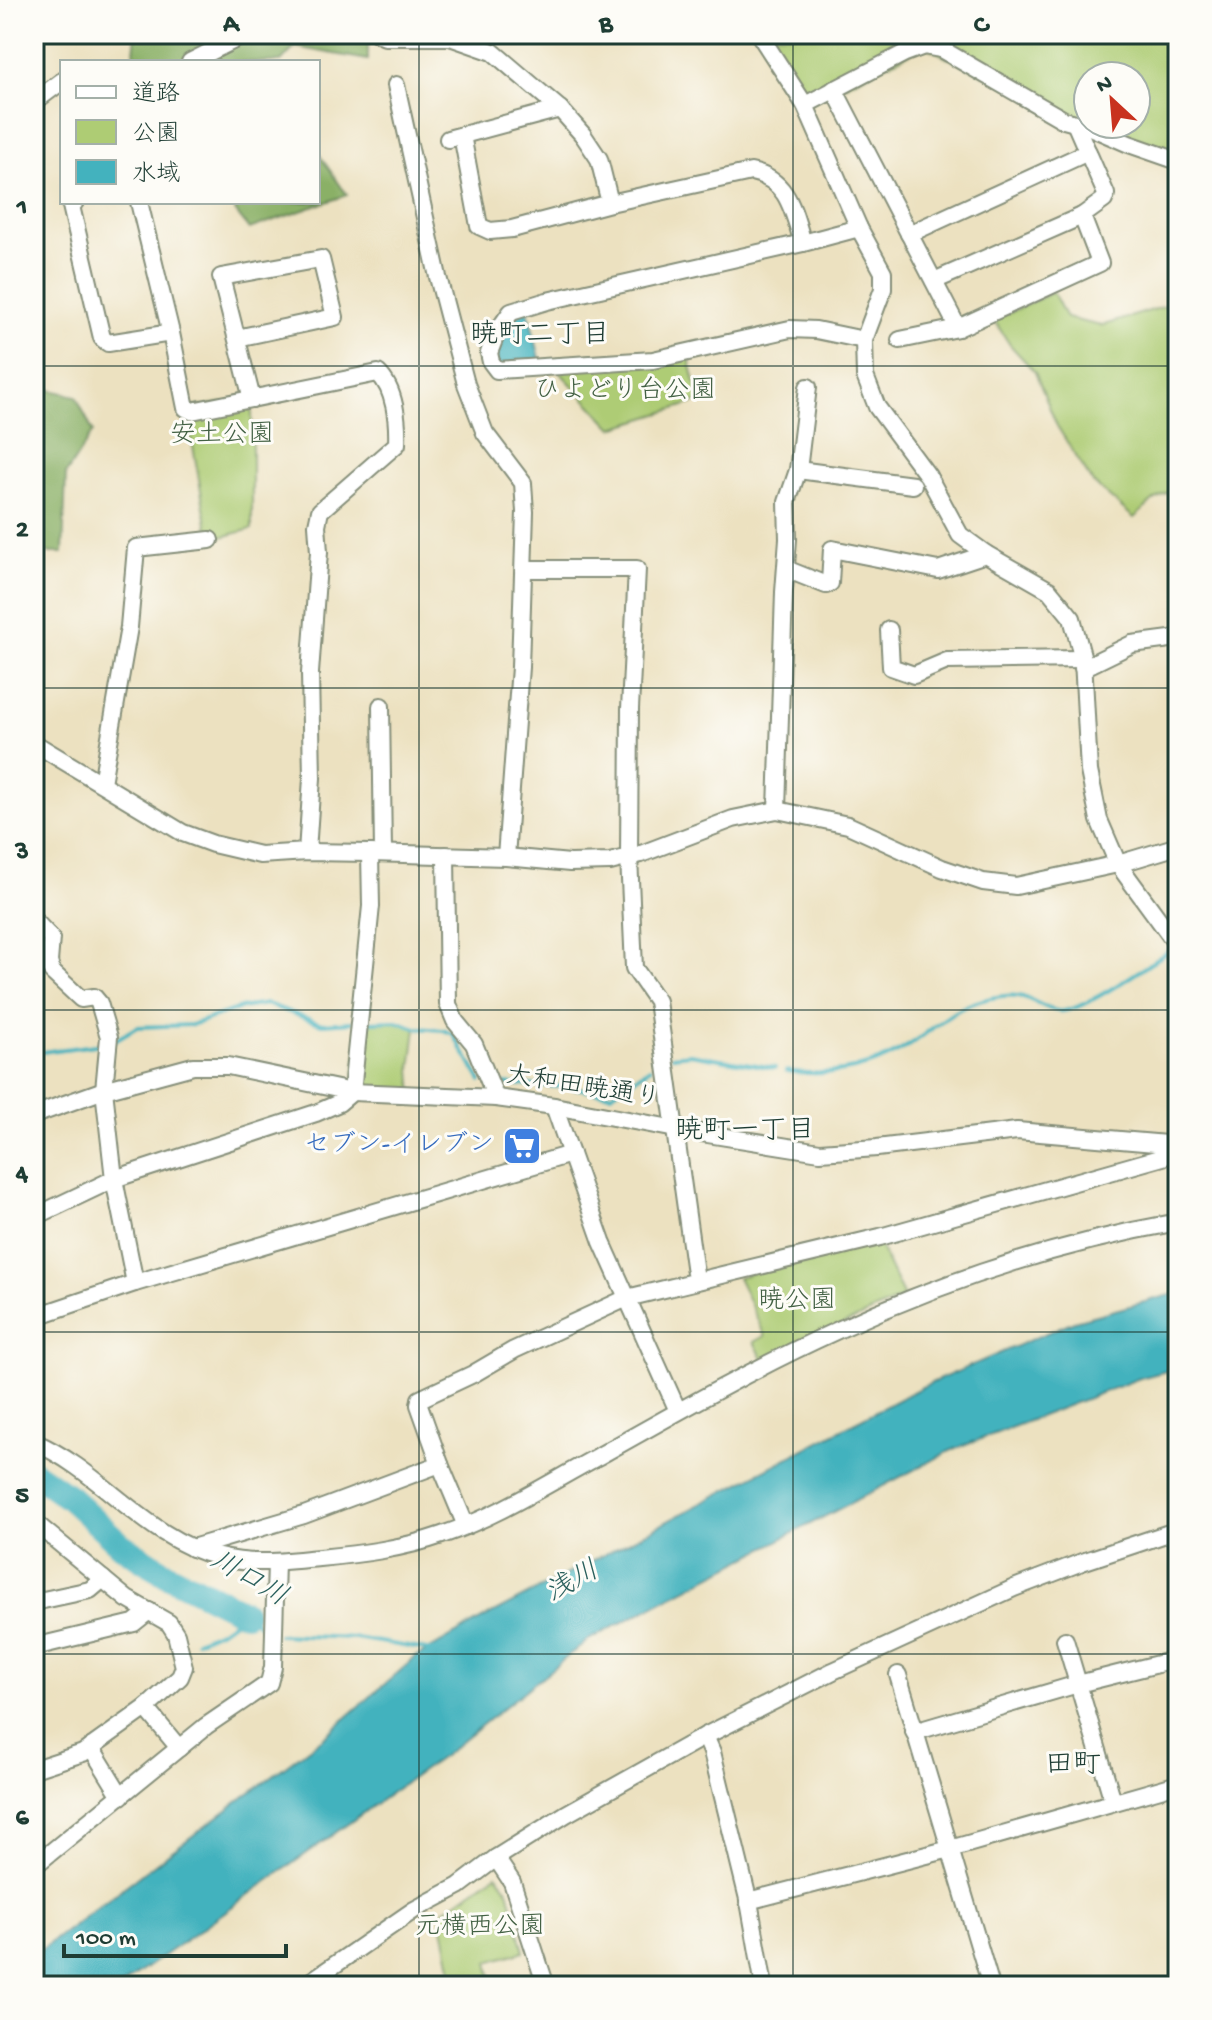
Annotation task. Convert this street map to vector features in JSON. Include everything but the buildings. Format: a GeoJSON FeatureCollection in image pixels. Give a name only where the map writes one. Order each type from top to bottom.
{"type":"FeatureCollection","features":[{"type":"Feature","properties":{"kind":"street"},"geometry":{"type":"LineString","coordinates":[[759,34],[805,105],[859,228],[883,272],[883,289],[864,340],[865,376],[877,407],[928,476],[960,535],[986,554],[1049,590],[1072,618],[1083,664],[1089,771],[1099,820],[1118,864],[1176,937]]}},
{"type":"Feature","properties":{"kind":"street"},"geometry":{"type":"LineString","coordinates":[[383,40],[450,37],[493,52],[560,109],[583,135],[599,159],[610,203]]}},
{"type":"Feature","properties":{"kind":"street"},"geometry":{"type":"LineString","coordinates":[[194,60],[235,42]]}},
{"type":"Feature","properties":{"kind":"street"},"geometry":{"type":"LineString","coordinates":[[805,105],[924,46],[941,49],[1010,90],[1072,121]]}},
{"type":"Feature","properties":{"kind":"street"},"geometry":{"type":"LineString","coordinates":[[34,102],[60,82]]}},
{"type":"Feature","properties":{"kind":"street"},"geometry":{"type":"LineString","coordinates":[[396,85],[438,277],[466,384],[485,433],[523,483],[524,569],[520,667],[506,857]]}},
{"type":"Feature","properties":{"kind":"street"},"geometry":{"type":"LineString","coordinates":[[834,89],[958,328]]}},
{"type":"Feature","properties":{"kind":"street"},"geometry":{"type":"LineString","coordinates":[[560,109],[455,137],[479,226],[490,231],[512,229],[610,203],[751,172],[773,178],[781,187],[803,243]]}},
{"type":"Feature","properties":{"kind":"street"},"geometry":{"type":"LineString","coordinates":[[934,281],[1082,216],[1104,200],[1106,194],[1083,140]]}},
{"type":"Feature","properties":{"kind":"street"},"geometry":{"type":"LineString","coordinates":[[1121,140],[1178,161]]}},
{"type":"Feature","properties":{"kind":"street"},"geometry":{"type":"LineString","coordinates":[[909,234],[1088,152]]}},
{"type":"Feature","properties":{"kind":"street"},"geometry":{"type":"LineString","coordinates":[[73,204],[102,338],[108,343],[171,333]]}},
{"type":"Feature","properties":{"kind":"street"},"geometry":{"type":"LineString","coordinates":[[139,204],[186,408],[192,411],[214,408],[378,373],[383,378],[398,420],[397,444],[320,511],[317,525],[319,552],[310,673],[312,778],[307,852]]}},
{"type":"Feature","properties":{"kind":"street"},"geometry":{"type":"LineString","coordinates":[[900,340],[958,328],[1100,263],[1082,216]]}},
{"type":"Feature","properties":{"kind":"street"},"geometry":{"type":"LineString","coordinates":[[859,228],[511,312],[497,332],[489,353],[497,370],[653,360],[790,329],[864,340]]}},
{"type":"Feature","properties":{"kind":"street"},"geometry":{"type":"LineString","coordinates":[[237,338],[335,317],[321,259],[221,277],[252,399]]}},
{"type":"Feature","properties":{"kind":"street"},"geometry":{"type":"LineString","coordinates":[[777,810],[787,502],[798,470],[808,387]]}},
{"type":"Feature","properties":{"kind":"street"},"geometry":{"type":"LineString","coordinates":[[798,470],[913,485]]}},
{"type":"Feature","properties":{"kind":"street"},"geometry":{"type":"LineString","coordinates":[[102,783],[129,627],[136,548],[210,540]]}},
{"type":"Feature","properties":{"kind":"street"},"geometry":{"type":"LineString","coordinates":[[786,569],[826,585],[830,583],[832,549],[938,570],[986,554]]}},
{"type":"Feature","properties":{"kind":"street"},"geometry":{"type":"LineString","coordinates":[[524,569],[637,569],[630,709],[629,857],[634,968],[657,1001],[696,1280]]}},
{"type":"Feature","properties":{"kind":"street"},"geometry":{"type":"LineString","coordinates":[[889,630],[891,667],[914,675],[947,661],[1083,664],[1132,644],[1178,638]]}},
{"type":"Feature","properties":{"kind":"street"},"geometry":{"type":"LineString","coordinates":[[34,1217],[114,1179],[316,1113],[339,1103],[352,1092],[377,853],[381,706]]}},
{"type":"Feature","properties":{"kind":"street"},"geometry":{"type":"LineString","coordinates":[[34,743],[183,833],[260,855],[377,853],[506,857],[570,863],[610,862],[733,819],[777,810],[848,825],[942,868],[983,882],[1016,886],[1118,864],[1178,846]]}},
{"type":"Feature","properties":{"kind":"street"},"geometry":{"type":"LineString","coordinates":[[446,855],[448,1004],[455,1021],[474,1044],[493,1089]]}},
{"type":"Feature","properties":{"kind":"street"},"geometry":{"type":"LineString","coordinates":[[34,920],[51,938],[49,962],[57,978],[81,999],[94,997],[99,1003],[109,1037],[104,1090],[114,1179],[135,1283]]}},
{"type":"Feature","properties":{"kind":"street","name":"大和田暁通り"},"geometry":{"type":"LineString","coordinates":[[34,1115],[104,1090],[193,1066],[228,1066],[352,1092],[493,1089],[554,1106],[820,1152],[1017,1131],[1178,1146]]}},
{"type":"Feature","properties":{"kind":"street"},"geometry":{"type":"LineString","coordinates":[[554,1106],[602,1242],[678,1411]]}},
{"type":"Feature","properties":{"kind":"street"},"geometry":{"type":"LineString","coordinates":[[466,1526],[440,1464],[419,1405],[420,1399],[514,1350],[627,1298],[880,1237],[1163,1157],[1178,1146]]}},
{"type":"Feature","properties":{"kind":"street"},"geometry":{"type":"LineString","coordinates":[[34,1317],[135,1283],[571,1154]]}},
{"type":"Feature","properties":{"kind":"street"},"geometry":{"type":"LineString","coordinates":[[34,1442],[71,1462],[171,1539],[218,1557],[275,1564],[392,1549],[466,1526],[519,1502],[678,1411],[812,1342],[939,1287],[1050,1251],[1178,1222]]}},
{"type":"Feature","properties":{"kind":"street"},"geometry":{"type":"LineString","coordinates":[[192,1548],[304,1515],[440,1464]]}},
{"type":"Feature","properties":{"kind":"street"},"geometry":{"type":"LineString","coordinates":[[34,1522],[127,1599],[174,1628],[184,1667],[180,1677],[146,1708],[83,1753],[34,1769]]}},
{"type":"Feature","properties":{"kind":"street"},"geometry":{"type":"LineString","coordinates":[[304,1986],[414,1910],[459,1886],[496,1858],[566,1814],[705,1736],[833,1671],[1014,1588],[1178,1530]]}},
{"type":"Feature","properties":{"kind":"street"},"geometry":{"type":"LineString","coordinates":[[34,1866],[206,1726],[263,1688],[272,1677],[275,1564]]}},
{"type":"Feature","properties":{"kind":"street"},"geometry":{"type":"LineString","coordinates":[[34,1602],[90,1590],[103,1579]]}},
{"type":"Feature","properties":{"kind":"street"},"geometry":{"type":"LineString","coordinates":[[34,1647],[134,1623],[149,1611]]}},
{"type":"Feature","properties":{"kind":"street"},"geometry":{"type":"LineString","coordinates":[[1065,1640],[1113,1801]]}},
{"type":"Feature","properties":{"kind":"street"},"geometry":{"type":"LineString","coordinates":[[914,1732],[1078,1684],[1178,1659]]}},
{"type":"Feature","properties":{"kind":"street"},"geometry":{"type":"LineString","coordinates":[[898,1675],[991,1986]]}},
{"type":"Feature","properties":{"kind":"street"},"geometry":{"type":"LineString","coordinates":[[146,1708],[179,1748]]}},
{"type":"Feature","properties":{"kind":"street"},"geometry":{"type":"LineString","coordinates":[[705,1736],[712,1752],[748,1901],[764,1986]]}},
{"type":"Feature","properties":{"kind":"street"},"geometry":{"type":"LineString","coordinates":[[91,1747],[121,1796]]}},
{"type":"Feature","properties":{"kind":"street"},"geometry":{"type":"LineString","coordinates":[[748,1901],[950,1849],[1178,1784]]}},
{"type":"Feature","properties":{"kind":"street"},"geometry":{"type":"LineString","coordinates":[[496,1858],[512,1882],[546,1986]]}},
{"type":"Feature","properties":{"kind":"green space"},"geometry":{"type":"Polygon","coordinates":[[[136,34],[368,34],[368,60],[295,47],[283,60],[133,60],[136,34]]]}},
{"type":"Feature","properties":{"kind":"green space"},"geometry":{"type":"Polygon","coordinates":[[[759,34],[1178,34],[1178,161],[1120,140],[1152,140],[1152,60],[1072,60],[1072,117],[924,46],[805,105],[759,34]]]}},
{"type":"Feature","properties":{"kind":"green space"},"geometry":{"type":"Polygon","coordinates":[[[320,156],[347,195],[249,229],[235,211],[237,204],[320,204],[320,156]]]}},
{"type":"Feature","properties":{"kind":"green space"},"geometry":{"type":"Polygon","coordinates":[[[1053,292],[1066,318],[1101,326],[1178,302],[1178,487],[1154,500],[1134,518],[1093,483],[1057,426],[1035,372],[1010,345],[994,320],[1053,292]]]}},
{"type":"Feature","properties":{"kind":"green space"},"geometry":{"type":"Polygon","coordinates":[[[34,351],[42,388],[76,396],[93,432],[66,474],[63,553],[34,553],[34,351]]]}},
{"type":"Feature","properties":{"kind":"green space","name":"ひよどり台公園"},"geometry":{"type":"Polygon","coordinates":[[[688,354],[700,401],[613,428],[553,365],[688,354]]]}},
{"type":"Feature","properties":{"kind":"green space","name":"安土公園"},"geometry":{"type":"Polygon","coordinates":[[[252,399],[252,529],[210,540],[186,408],[252,399]]]}},
{"type":"Feature","properties":{"kind":"green space"},"geometry":{"type":"Polygon","coordinates":[[[396,1021],[416,1028],[411,1069],[413,1095],[352,1092],[361,1022],[396,1021]]]}},
{"type":"Feature","properties":{"kind":"green space","name":"暁公園"},"geometry":{"type":"Polygon","coordinates":[[[877,1240],[904,1297],[764,1361],[754,1342],[765,1336],[738,1277],[877,1240]]]}},
{"type":"Feature","properties":{"kind":"green space","name":"元横西公園"},"geometry":{"type":"Polygon","coordinates":[[[497,1874],[508,1890],[524,1951],[488,1962],[493,1986],[455,1986],[440,1913],[497,1874]]]}},
{"type":"Feature","properties":{"kind":"water"},"geometry":{"type":"Polygon","coordinates":[[[527,307],[542,366],[497,370],[497,332],[527,307]]]}},
{"type":"Feature","properties":{"kind":"water","name":"浅川"},"geometry":{"type":"Polygon","coordinates":[[[1178,1293],[1178,1368],[1140,1378],[950,1451],[588,1640],[447,1753],[121,1986],[34,1986],[34,1955],[324,1737],[416,1657],[922,1387],[1074,1321],[1178,1293]]]}},
{"type":"Feature","properties":{"kind":"waterway"},"geometry":{"type":"LineString","coordinates":[[786,1071],[836,1072],[868,1065],[914,1042],[957,1010],[991,998],[1018,996],[1053,1010],[1068,1010],[1115,987],[1170,950]]}},
{"type":"Feature","properties":{"kind":"waterway"},"geometry":{"type":"LineString","coordinates":[[115,1040],[137,1027],[191,1025],[240,1008],[267,1004],[322,1024],[352,1022]]}},
{"type":"Feature","properties":{"kind":"waterway"},"geometry":{"type":"LineString","coordinates":[[368,1022],[396,1021],[453,1034],[481,1081]]}},
{"type":"Feature","properties":{"kind":"waterway"},"geometry":{"type":"LineString","coordinates":[[34,1053],[103,1044]]}},
{"type":"Feature","properties":{"kind":"waterway"},"geometry":{"type":"LineString","coordinates":[[672,1056],[690,1054],[775,1068]]}},
{"type":"Feature","properties":{"kind":"waterway"},"geometry":{"type":"LineString","coordinates":[[497,1084],[570,1087],[611,1094],[650,1068]]}},
{"type":"Feature","properties":{"kind":"waterway","name":"川口川"},"geometry":{"type":"LineString","coordinates":[[34,1473],[70,1498],[121,1545],[168,1575],[245,1613]]}},
{"type":"Feature","properties":{"kind":"waterway"},"geometry":{"type":"LineString","coordinates":[[196,1641],[221,1630],[245,1613],[270,1634]]}},
{"type":"Feature","properties":{"kind":"waterway","name":"川口川"},"geometry":{"type":"LineString","coordinates":[[279,1635],[355,1638],[433,1651]]}},
{"type":"Feature","properties":{"kind":"place","name":"セブン-イレブン"},"geometry":{"type":"Point","coordinates":[522,1146]}},
{"type":"Feature","properties":{"kind":"district","name":"暁町二丁目"},"geometry":{"type":"Point","coordinates":[540,336]}},
{"type":"Feature","properties":{"kind":"district","name":"暁町一丁目"},"geometry":{"type":"Point","coordinates":[745,1132]}},
{"type":"Feature","properties":{"kind":"district","name":"田町"},"geometry":{"type":"Point","coordinates":[1073,1766]}}]}
